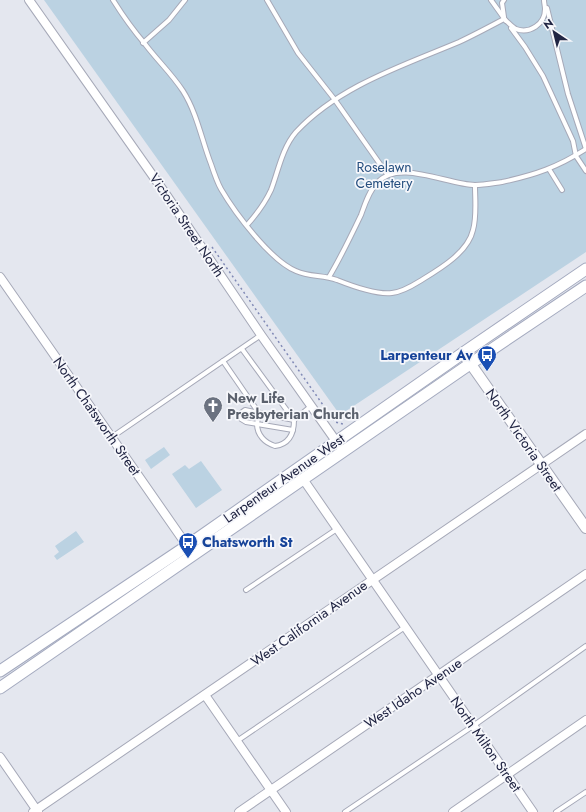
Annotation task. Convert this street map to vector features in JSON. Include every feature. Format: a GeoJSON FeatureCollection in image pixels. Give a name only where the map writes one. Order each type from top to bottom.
{"type":"FeatureCollection","features":[{"type":"Feature","properties":{"kind":"main road","name":"Larpenteur Avenue West"},"geometry":{"type":"LineString","coordinates":[[0,671],[303,479],[340,447],[462,353],[586,269]]}},
{"type":"Feature","properties":{"kind":"main road","name":"Larpenteur Avenue West"},"geometry":{"type":"LineString","coordinates":[[0,688],[190,550],[340,447],[470,364],[586,286]]}},
{"type":"Feature","properties":{"kind":"street","name":"Victoria Street North"},"geometry":{"type":"LineString","coordinates":[[29,0],[165,193],[261,335],[340,447]]}},
{"type":"Feature","properties":{"kind":"street","name":"North Chatsworth Street"},"geometry":{"type":"LineString","coordinates":[[0,277],[190,550]]}},
{"type":"Feature","properties":{"kind":"street","name":"North Victoria Street"},"geometry":{"type":"LineString","coordinates":[[462,353],[586,528]]}},
{"type":"Feature","properties":{"kind":"street","name":"West California Avenue"},"geometry":{"type":"LineString","coordinates":[[36,811],[586,434]]}},
{"type":"Feature","properties":{"kind":"street","name":"North Milton Street"},"geometry":{"type":"LineString","coordinates":[[303,479],[533,812]]}},
{"type":"Feature","properties":{"kind":"street","name":"West Idaho Avenue"},"geometry":{"type":"LineString","coordinates":[[239,812],[586,574]]}},
{"type":"Feature","properties":{"kind":"street"},"geometry":{"type":"LineString","coordinates":[[205,695],[286,812]]}},
{"type":"Feature","properties":{"kind":"street"},"geometry":{"type":"LineString","coordinates":[[452,812],[586,720]]}},
{"type":"Feature","properties":{"kind":"street"},"geometry":{"type":"LineString","coordinates":[[0,757],[36,811]]}},
{"type":"Feature","properties":{"kind":"lane"},"geometry":{"type":"LineString","coordinates":[[113,0],[127,22],[183,91],[192,108],[211,166],[221,189],[264,246],[280,262],[295,271],[308,276],[329,277],[375,292],[392,293],[419,282],[458,255],[468,244],[473,231],[475,185]]}},
{"type":"Feature","properties":{"kind":"lane"},"geometry":{"type":"LineString","coordinates":[[143,42],[169,20],[186,0]]}},
{"type":"Feature","properties":{"kind":"lane"},"geometry":{"type":"LineString","coordinates":[[267,0],[298,53],[335,100],[387,174]]}},
{"type":"Feature","properties":{"kind":"lane"},"geometry":{"type":"LineString","coordinates":[[491,0],[525,47],[543,76],[573,141],[576,156],[586,171]]}},
{"type":"Feature","properties":{"kind":"lane"},"geometry":{"type":"LineString","coordinates":[[504,0],[502,3],[504,19],[515,29],[525,31],[535,28],[542,21],[545,10],[544,0]]}},
{"type":"Feature","properties":{"kind":"lane"},"geometry":{"type":"LineString","coordinates":[[329,277],[339,261],[368,197],[376,183],[387,174],[403,172],[419,174],[475,185],[518,179],[541,173],[576,156],[586,149],[568,94],[544,0]]}},
{"type":"Feature","properties":{"kind":"lane"},"geometry":{"type":"LineString","coordinates":[[247,225],[256,216],[270,192],[285,151],[295,133],[312,118],[335,100],[381,74],[460,42],[504,19]]}},
{"type":"Feature","properties":{"kind":"lane"},"geometry":{"type":"LineString","coordinates":[[548,169],[562,190]]}},
{"type":"Feature","properties":{"kind":"lane"},"geometry":{"type":"LineString","coordinates":[[112,437],[261,335]]}},
{"type":"Feature","properties":{"kind":"lane"},"geometry":{"type":"LineString","coordinates":[[223,361],[259,413],[257,430],[264,439],[275,446],[279,446],[288,440],[292,435],[294,420],[242,349]]}},
{"type":"Feature","properties":{"kind":"lane"},"geometry":{"type":"LineString","coordinates":[[294,420],[311,406]]}},
{"type":"Feature","properties":{"kind":"lane"},"geometry":{"type":"LineString","coordinates":[[293,430],[257,424],[243,420],[240,416],[244,410],[294,420]]}},
{"type":"Feature","properties":{"kind":"lane"},"geometry":{"type":"LineString","coordinates":[[246,590],[337,529]]}},
{"type":"Feature","properties":{"kind":"lane"},"geometry":{"type":"LineString","coordinates":[[237,741],[405,627]]}},
{"type":"Feature","properties":{"kind":"lane"},"geometry":{"type":"LineString","coordinates":[[345,812],[473,726],[586,646]]}},
{"type":"Feature","properties":{"kind":"lane"},"geometry":{"type":"LineString","coordinates":[[556,812],[586,792]]}},
{"type":"Feature","properties":{"kind":"green space","name":"Roselawn Cemetery"},"geometry":{"type":"Polygon","coordinates":[[[44,0],[586,0],[586,252],[340,415],[44,0]]]}},
{"type":"Feature","properties":{"kind":"green space"},"geometry":{"type":"Polygon","coordinates":[[[164,447],[170,455],[151,469],[145,460],[164,447]]]}},
{"type":"Feature","properties":{"kind":"green space"},"geometry":{"type":"Polygon","coordinates":[[[201,461],[222,490],[196,508],[172,474],[185,465],[189,469],[201,461]]]}},
{"type":"Feature","properties":{"kind":"green space"},"geometry":{"type":"Polygon","coordinates":[[[76,531],[84,542],[57,560],[54,556],[59,552],[55,546],[76,531]]]}},
{"type":"Feature","properties":{"kind":"place","name":"Larpenteur Av"},"geometry":{"type":"Point","coordinates":[487,372]}},
{"type":"Feature","properties":{"kind":"place","name":"New Life Presbyterian Church"},"geometry":{"type":"Point","coordinates":[213,423]}},
{"type":"Feature","properties":{"kind":"place","name":"Chatsworth St"},"geometry":{"type":"Point","coordinates":[188,559]}}]}
